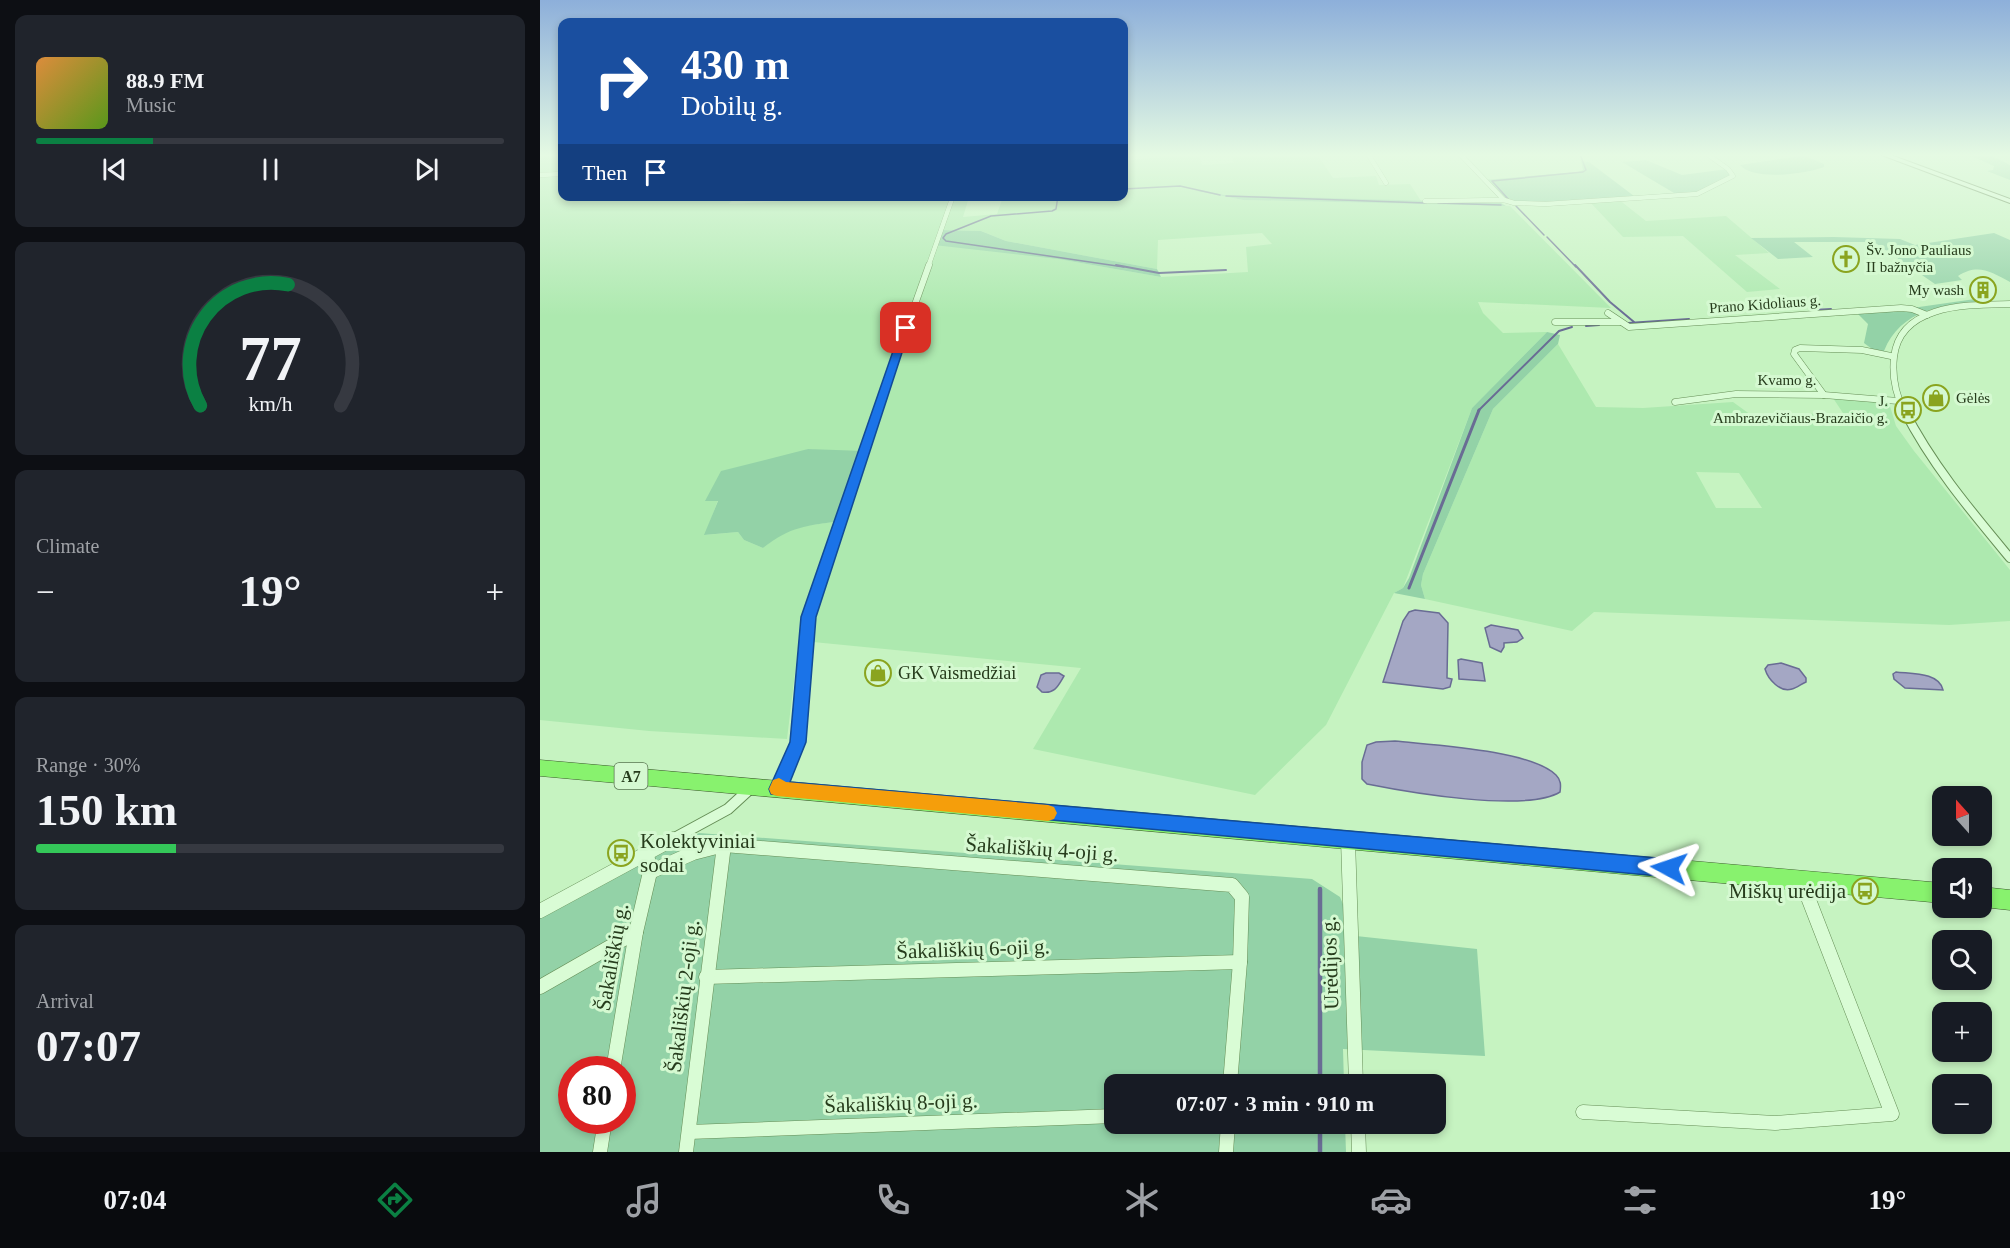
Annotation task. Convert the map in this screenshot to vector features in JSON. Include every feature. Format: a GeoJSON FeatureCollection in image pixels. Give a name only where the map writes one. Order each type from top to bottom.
{"type":"FeatureCollection","features":[{"type":"Feature","properties":{"kind":"highway","name":"A7"},"geometry":{"type":"LineString","coordinates":[[540,768],[1932,892]]}},
{"type":"Feature","properties":{"kind":"highway"},"geometry":{"type":"LineString","coordinates":[[1992,898],[2010,900]]}},
{"type":"Feature","properties":{"kind":"street"},"geometry":{"type":"LineString","coordinates":[[777,789],[786,774],[798,742],[808,617],[873,421],[949,208]]}},
{"type":"Feature","properties":{"kind":"street"},"geometry":{"type":"LineString","coordinates":[[2010,303],[1955,308],[1927,315],[1904,330],[1891,356],[1898,401],[1927,452],[2010,558]]}},
{"type":"Feature","properties":{"kind":"street","name":"Prano Kidoliaus g."},"geometry":{"type":"LineString","coordinates":[[1608,313],[1629,327],[1901,308],[1912,309],[1927,315]]}},
{"type":"Feature","properties":{"kind":"street"},"geometry":{"type":"LineString","coordinates":[[1555,322],[1620,322]]}},
{"type":"Feature","properties":{"kind":"street","name":"Kvamo g."},"geometry":{"type":"LineString","coordinates":[[1824,395],[1794,354],[1795,350],[1806,348],[1862,350],[1891,356]]}},
{"type":"Feature","properties":{"kind":"street","name":"Kvamo g."},"geometry":{"type":"LineString","coordinates":[[1675,402],[1736,394],[1824,395]]}},
{"type":"Feature","properties":{"kind":"street"},"geometry":{"type":"LineString","coordinates":[[1824,395],[1898,401]]}},
{"type":"Feature","properties":{"kind":"street"},"geometry":{"type":"LineString","coordinates":[[540,911],[728,809],[752,786]]}},
{"type":"Feature","properties":{"kind":"street","name":"Urėdijos g."},"geometry":{"type":"LineString","coordinates":[[1348,840],[1356,1074]]}},
{"type":"Feature","properties":{"kind":"street","name":"Šakališkių 4-oji g."},"geometry":{"type":"LineString","coordinates":[[650,872],[693,853],[724,845],[1232,885],[1242,897],[1240,962],[1231,1074]]}},
{"type":"Feature","properties":{"kind":"street","name":"Šakališkių 2-oji g."},"geometry":{"type":"LineString","coordinates":[[687,1152],[706,977],[724,845]]}},
{"type":"Feature","properties":{"kind":"street","name":"Šakališkių g."},"geometry":{"type":"LineString","coordinates":[[616,1056],[636,932],[650,872],[648,853]]}},
{"type":"Feature","properties":{"kind":"street"},"geometry":{"type":"LineString","coordinates":[[1583,1112],[1775,1123],[1892,1114],[1802,880]]}},
{"type":"Feature","properties":{"kind":"street"},"geometry":{"type":"LineString","coordinates":[[540,987],[636,932]]}},
{"type":"Feature","properties":{"kind":"street","name":"Šakališkių 6-oji g."},"geometry":{"type":"LineString","coordinates":[[706,977],[1240,962]]}},
{"type":"Feature","properties":{"kind":"street","name":"Šakališkių 8-oji g."},"geometry":{"type":"LineString","coordinates":[[689,1132],[1104,1116]]}},
{"type":"Feature","properties":{"kind":"street"},"geometry":{"type":"LineString","coordinates":[[600,1152],[603,1134]]}},
{"type":"Feature","properties":{"kind":"street"},"geometry":{"type":"LineString","coordinates":[[1226,1152],[1227,1134]]}},
{"type":"Feature","properties":{"kind":"street"},"geometry":{"type":"LineString","coordinates":[[1358,1134],[1359,1152]]}},
{"type":"Feature","properties":{"kind":"green space"},"geometry":{"type":"Polygon","coordinates":[[[540,208],[966,208],[963,217],[997,214],[999,208],[1512,208],[1611,308],[1478,302],[1483,313],[1503,333],[1547,332],[1472,408],[1403,588],[1394,593],[1326,725],[1255,795],[1033,749],[1081,668],[813,642],[807,638],[799,640],[787,739],[649,731],[540,720],[540,208]],[[940,230],[1058,259],[1161,277],[1248,272],[1246,247],[1272,244],[1262,233],[1158,240],[1157,269],[1006,241],[981,231],[940,230]],[[808,449],[706,500],[718,500],[705,535],[738,532],[744,540],[763,548],[778,536],[797,527],[840,521],[824,451],[808,449]]]}},
{"type":"Feature","properties":{"kind":"green space"},"geometry":{"type":"Polygon","coordinates":[[[1595,208],[1629,208],[1646,221],[1726,216],[1769,253],[1735,255],[1780,289],[1747,292],[1683,236],[1623,237],[1595,208]]]}},
{"type":"Feature","properties":{"kind":"green space"},"geometry":{"type":"Polygon","coordinates":[[[940,230],[981,231],[1006,241],[1157,269],[1161,277],[1058,259],[934,245],[940,230]]]}},
{"type":"Feature","properties":{"kind":"green space"},"geometry":{"type":"Polygon","coordinates":[[[1994,233],[2010,240],[2010,282],[1984,270],[1972,270],[1958,276],[1962,280],[1935,284],[1874,242],[1794,242],[1813,257],[1778,259],[1751,238],[1900,239],[1915,245],[1994,233]]]}},
{"type":"Feature","properties":{"kind":"green space"},"geometry":{"type":"Polygon","coordinates":[[[1982,298],[1983,302],[1938,308],[1912,318],[1891,337],[1884,351],[1872,349],[1864,343],[1868,324],[1855,311],[1912,308],[1982,298]]]}},
{"type":"Feature","properties":{"kind":"green space"},"geometry":{"type":"Polygon","coordinates":[[[1547,332],[1560,335],[1558,344],[1493,409],[1423,574],[1421,585],[1425,599],[1394,593],[1403,588],[1409,578],[1472,408],[1547,332]]]}},
{"type":"Feature","properties":{"kind":"green space"},"geometry":{"type":"Polygon","coordinates":[[[1558,344],[1596,407],[1643,408],[1733,402],[1751,415],[1843,413],[1833,398],[1889,403],[1896,426],[1914,451],[2010,570],[2010,621],[1949,625],[1594,612],[1572,631],[1425,599],[1421,585],[1423,574],[1493,409],[1558,344]],[[1696,472],[1716,508],[1762,508],[1739,473],[1696,472]]]}},
{"type":"Feature","properties":{"kind":"green space"},"geometry":{"type":"Polygon","coordinates":[[[808,449],[863,451],[840,521],[791,531],[763,548],[744,540],[738,532],[704,535],[718,501],[705,501],[721,471],[808,449]]]}},
{"type":"Feature","properties":{"kind":"green space"},"geometry":{"type":"Polygon","coordinates":[[[699,833],[1312,879],[1340,897],[1356,936],[1477,949],[1485,1056],[1343,1049],[1344,1074],[1104,1074],[1104,1134],[1345,1134],[1346,1152],[540,1152],[540,916],[699,833]]]}},
{"type":"Feature","properties":{"kind":"water"},"geometry":{"type":"Polygon","coordinates":[[[1415,610],[1439,613],[1448,623],[1447,678],[1452,679],[1450,687],[1443,689],[1383,682],[1403,621],[1409,612],[1415,610]]]}},
{"type":"Feature","properties":{"kind":"water"},"geometry":{"type":"Polygon","coordinates":[[[1491,625],[1518,630],[1523,638],[1517,642],[1504,643],[1501,652],[1490,647],[1485,628],[1491,625]]]}},
{"type":"Feature","properties":{"kind":"water"},"geometry":{"type":"Polygon","coordinates":[[[1458,660],[1482,663],[1485,681],[1459,679],[1458,660]]]}},
{"type":"Feature","properties":{"kind":"water"},"geometry":{"type":"Polygon","coordinates":[[[1781,663],[1799,669],[1806,678],[1806,682],[1788,690],[1775,684],[1765,669],[1768,665],[1781,663]]]}},
{"type":"Feature","properties":{"kind":"water"},"geometry":{"type":"Polygon","coordinates":[[[1896,672],[1930,677],[1940,684],[1943,690],[1905,688],[1894,679],[1893,674],[1896,672]]]}},
{"type":"Feature","properties":{"kind":"water"},"geometry":{"type":"Polygon","coordinates":[[[1059,673],[1064,676],[1053,690],[1042,692],[1037,687],[1041,675],[1059,673]]]}},
{"type":"Feature","properties":{"kind":"water"},"geometry":{"type":"Polygon","coordinates":[[[1395,741],[1480,750],[1525,760],[1556,775],[1560,783],[1560,792],[1544,798],[1495,801],[1437,796],[1367,784],[1362,779],[1362,762],[1367,745],[1395,741]]]}},
{"type":"Feature","properties":{"kind":"waterway"},"geometry":{"type":"LineString","coordinates":[[1056,208],[1052,211],[991,216],[946,234],[943,238],[946,241],[1124,267]]}},
{"type":"Feature","properties":{"kind":"waterway"},"geometry":{"type":"LineString","coordinates":[[1518,208],[1544,235]]}},
{"type":"Feature","properties":{"kind":"waterway"},"geometry":{"type":"LineString","coordinates":[[1547,237],[1576,267]]}},
{"type":"Feature","properties":{"kind":"waterway"},"geometry":{"type":"LineString","coordinates":[[1116,265],[1159,273],[1226,270]]}},
{"type":"Feature","properties":{"kind":"waterway"},"geometry":{"type":"LineString","coordinates":[[1575,265],[1610,302],[1634,322]]}},
{"type":"Feature","properties":{"kind":"waterway"},"geometry":{"type":"LineString","coordinates":[[1814,310],[1831,309]]}},
{"type":"Feature","properties":{"kind":"waterway"},"geometry":{"type":"LineString","coordinates":[[1628,323],[1689,319]]}},
{"type":"Feature","properties":{"kind":"waterway"},"geometry":{"type":"LineString","coordinates":[[1586,326],[1599,325]]}},
{"type":"Feature","properties":{"kind":"waterway"},"geometry":{"type":"LineString","coordinates":[[1479,410],[1559,331],[1572,327]]}},
{"type":"Feature","properties":{"kind":"waterway"},"geometry":{"type":"LineString","coordinates":[[1409,588],[1479,410]]}},
{"type":"Feature","properties":{"kind":"waterway"},"geometry":{"type":"LineString","coordinates":[[1320,889],[1320,1074]]}},
{"type":"Feature","properties":{"kind":"waterway"},"geometry":{"type":"LineString","coordinates":[[1320,1134],[1320,1152]]}},
{"type":"Feature","properties":{"kind":"slow traffic"},"geometry":{"type":"LineString","coordinates":[[779,785],[777,789],[1048,813]]}},
{"type":"Feature","properties":{"kind":"place","name":"Šv. Jono Pauliaus II bažnyčia"},"geometry":{"type":"Point","coordinates":[1846,259]}},
{"type":"Feature","properties":{"kind":"place","name":"My wash"},"geometry":{"type":"Point","coordinates":[1983,290]}},
{"type":"Feature","properties":{"kind":"place","name":"Gėlės"},"geometry":{"type":"Point","coordinates":[1936,398]}},
{"type":"Feature","properties":{"kind":"place","name":"J. Ambrazevičiaus-Brazaičio g."},"geometry":{"type":"Point","coordinates":[1908,410]}},
{"type":"Feature","properties":{"kind":"place","name":"GK Vaismedžiai"},"geometry":{"type":"Point","coordinates":[878,673]}},
{"type":"Feature","properties":{"kind":"place","name":"Kolektyviniai sodai"},"geometry":{"type":"Point","coordinates":[621,853]}},
{"type":"Feature","properties":{"kind":"place","name":"Miškų urėdija"},"geometry":{"type":"Point","coordinates":[1865,891]}},
{"type":"Feature","properties":{"kind":"route"},"geometry":{"type":"LineString","coordinates":[[906,328],[808,617],[798,742],[786,774],[777,789],[1669,868]]}}]}
